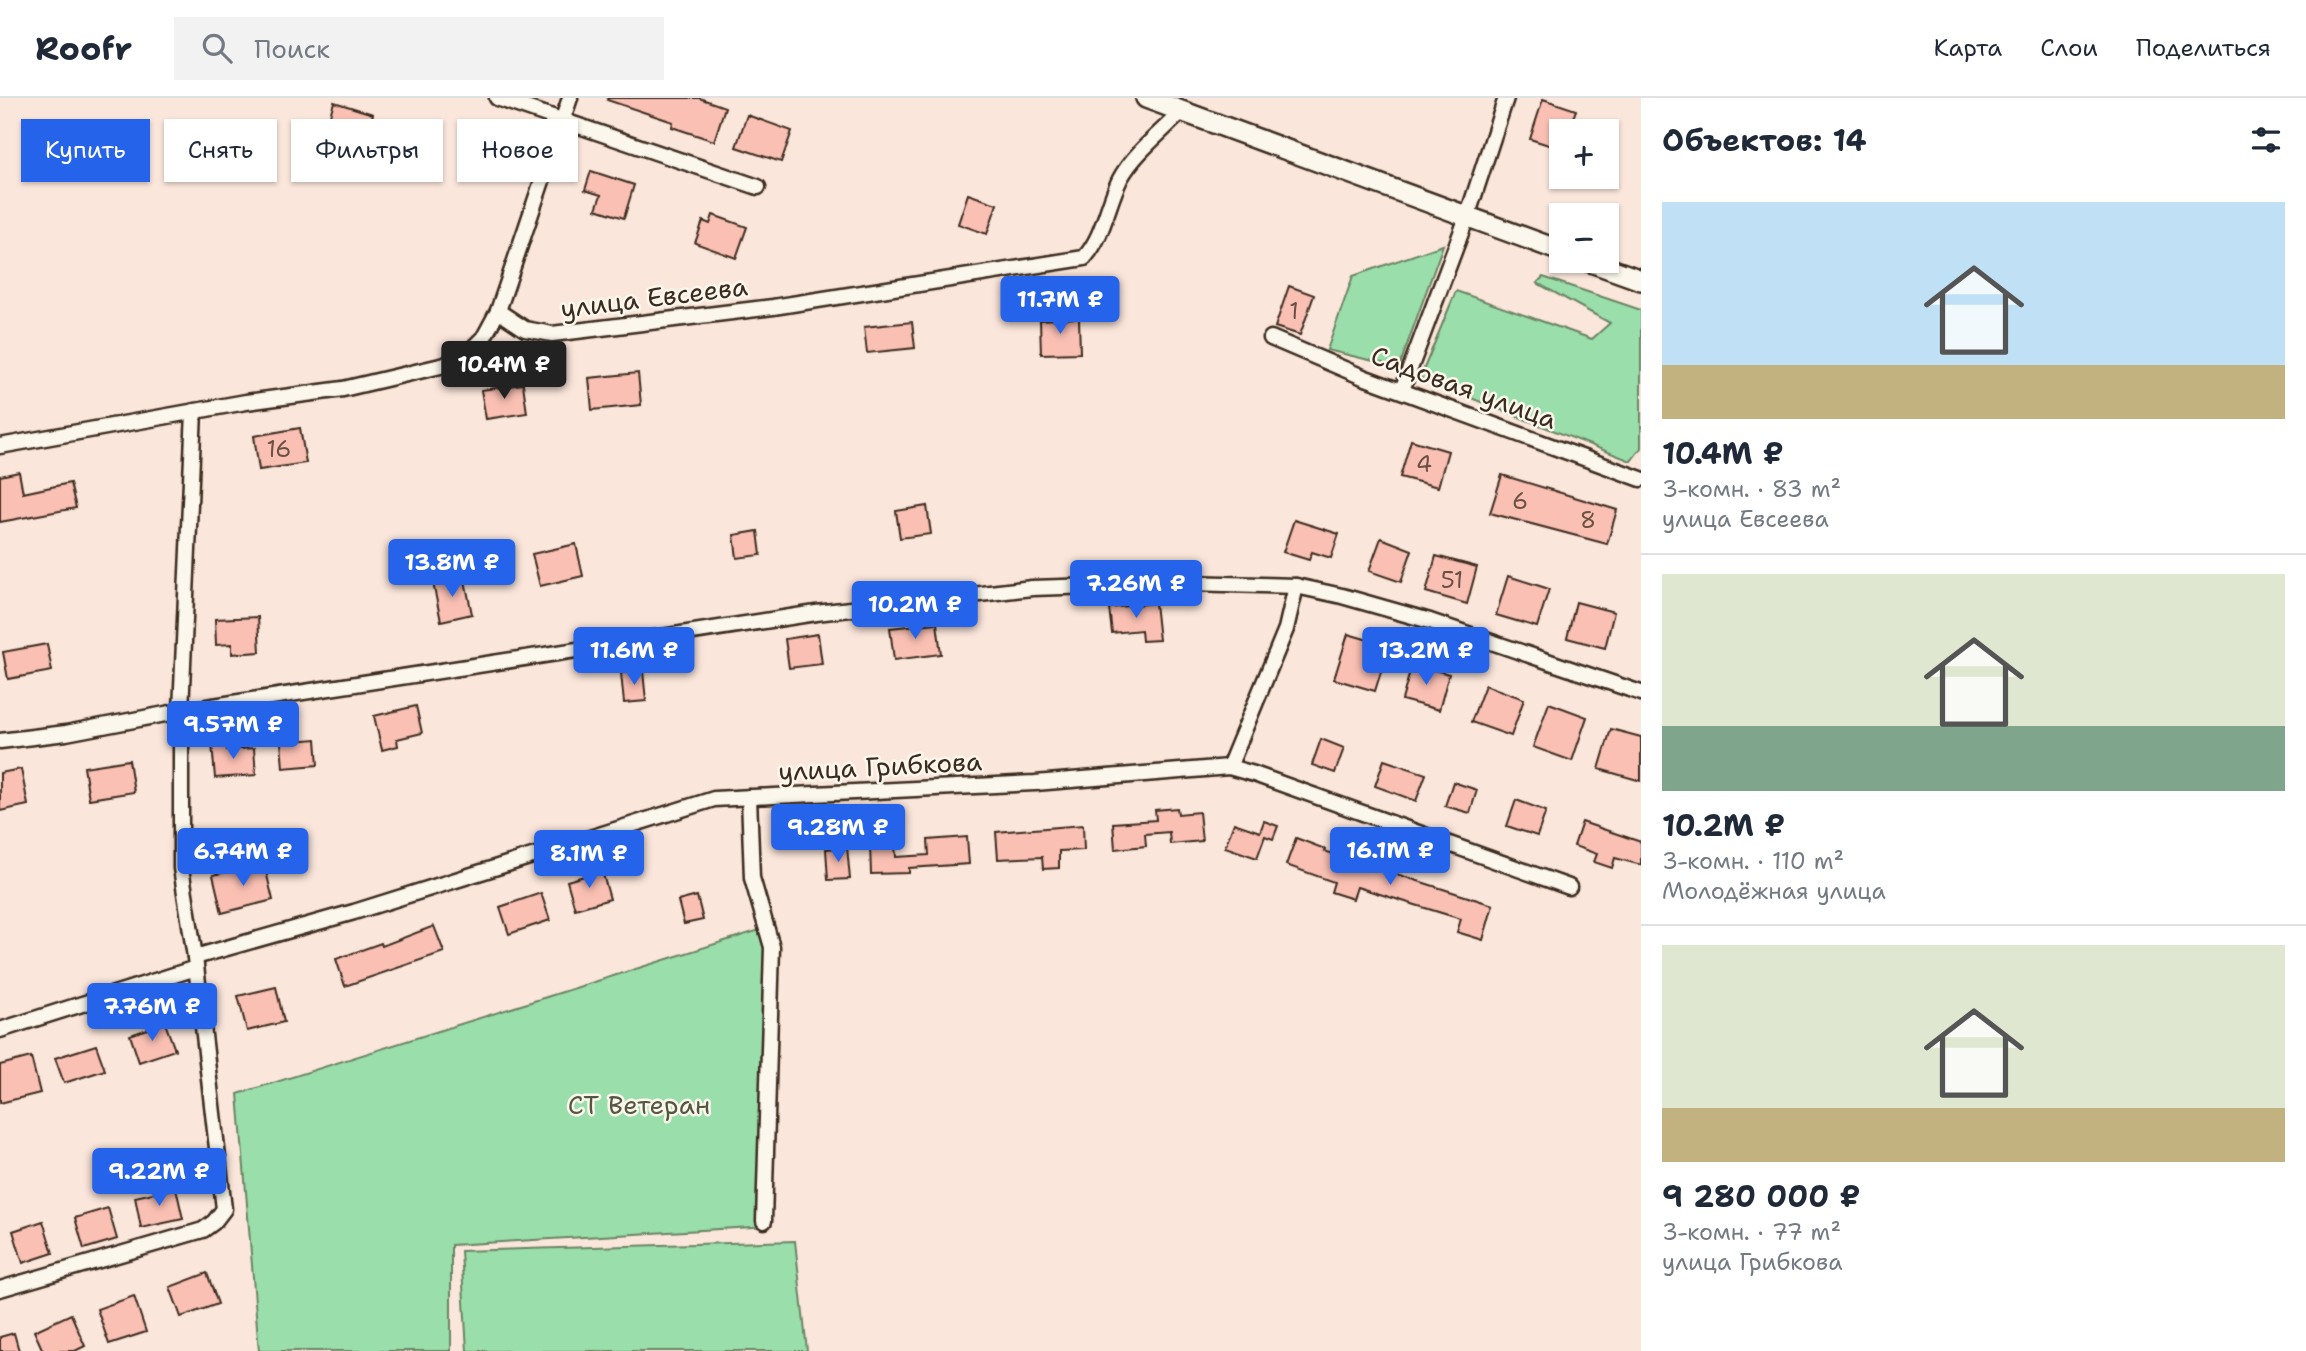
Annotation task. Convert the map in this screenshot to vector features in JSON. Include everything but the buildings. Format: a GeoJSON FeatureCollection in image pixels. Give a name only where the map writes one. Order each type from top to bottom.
{"type":"FeatureCollection","features":[{"type":"Feature","properties":{"kind":"main road"},"geometry":{"type":"LineString","coordinates":[[1146,98],[1549,247]]}},
{"type":"Feature","properties":{"kind":"main road"},"geometry":{"type":"LineString","coordinates":[[1619,272],[1641,280]]}},
{"type":"Feature","properties":{"kind":"street"},"geometry":{"type":"LineString","coordinates":[[497,98],[555,119]]}},
{"type":"Feature","properties":{"kind":"street"},"geometry":{"type":"LineString","coordinates":[[564,119],[570,98]]}},
{"type":"Feature","properties":{"kind":"street"},"geometry":{"type":"LineString","coordinates":[[1402,390],[1467,217],[1506,98]]}},
{"type":"Feature","properties":{"kind":"street","name":"улица Евсеева"},"geometry":{"type":"LineString","coordinates":[[498,311],[525,328],[552,334],[774,307],[1084,258],[1094,246],[1119,181],[1128,166],[1182,111]]}},
{"type":"Feature","properties":{"kind":"street"},"geometry":{"type":"LineString","coordinates":[[578,127],[758,187]]}},
{"type":"Feature","properties":{"kind":"street"},"geometry":{"type":"LineString","coordinates":[[0,446],[194,411],[343,389],[445,365],[473,348],[484,337],[498,311],[542,182]]}},
{"type":"Feature","properties":{"kind":"street","name":"Садовая улица"},"geometry":{"type":"LineString","coordinates":[[1271,338],[1363,377],[1641,479]]}},
{"type":"Feature","properties":{"kind":"street"},"geometry":{"type":"LineString","coordinates":[[0,1289],[203,1230],[214,1222],[224,1209],[196,962],[181,868],[181,711],[194,411]]}},
{"type":"Feature","properties":{"kind":"street"},"geometry":{"type":"LineString","coordinates":[[0,741],[66,733],[181,711],[816,613],[1020,589],[1187,583],[1296,586],[1342,596],[1430,621],[1641,693]]}},
{"type":"Feature","properties":{"kind":"street"},"geometry":{"type":"LineString","coordinates":[[1229,767],[1286,629],[1296,586]]}},
{"type":"Feature","properties":{"kind":"street","name":"улица Грибкова"},"geometry":{"type":"LineString","coordinates":[[0,1030],[196,962],[714,799],[1035,783],[1229,767],[1569,887]]}},
{"type":"Feature","properties":{"kind":"street"},"geometry":{"type":"LineString","coordinates":[[749,797],[752,878],[772,947],[765,1221]]}},
{"type":"Feature","properties":{"kind":"green space"},"geometry":{"type":"Polygon","coordinates":[[[1443,245],[1399,367],[1327,350],[1353,276],[1443,245]]]}},
{"type":"Feature","properties":{"kind":"green space"},"geometry":{"type":"Polygon","coordinates":[[[1543,277],[1641,310],[1641,448],[1631,461],[1420,378],[1456,291],[1592,339],[1610,323],[1537,283],[1543,277]]]}},
{"type":"Feature","properties":{"kind":"green space","name":"СТ Ветеран"},"geometry":{"type":"Polygon","coordinates":[[[769,927],[769,1226],[451,1245],[451,1351],[259,1351],[238,1094],[769,927]]]}},
{"type":"Feature","properties":{"kind":"green space"},"geometry":{"type":"Polygon","coordinates":[[[795,1241],[807,1351],[467,1351],[461,1251],[795,1241]]]}}]}
